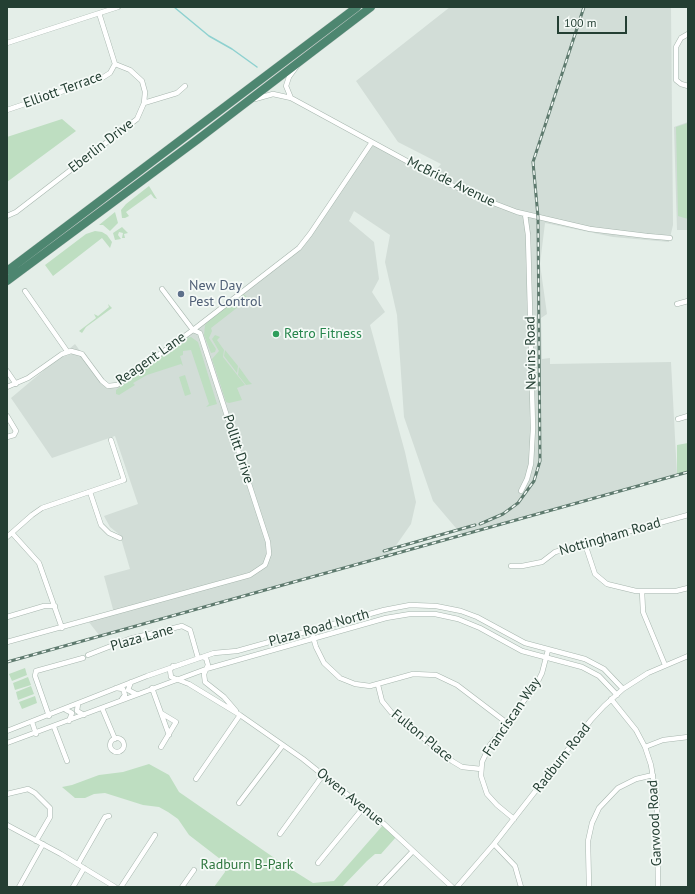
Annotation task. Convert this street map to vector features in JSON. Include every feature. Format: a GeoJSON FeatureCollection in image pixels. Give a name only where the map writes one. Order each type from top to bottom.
{"type":"FeatureCollection","features":[{"type":"Feature","properties":{"kind":"highway"},"geometry":{"type":"LineString","coordinates":[[7,271],[357,7]]}},
{"type":"Feature","properties":{"kind":"highway"},"geometry":{"type":"LineString","coordinates":[[7,281],[197,140],[371,7]]}},
{"type":"Feature","properties":{"kind":"street"},"geometry":{"type":"LineString","coordinates":[[7,43],[118,7]]}},
{"type":"Feature","properties":{"kind":"street"},"geometry":{"type":"LineString","coordinates":[[99,13],[115,64],[125,67],[138,77],[144,87],[144,103],[176,93],[184,86]]}},
{"type":"Feature","properties":{"kind":"street"},"geometry":{"type":"LineString","coordinates":[[688,34],[681,38],[676,45],[676,77],[678,83],[688,86]]}},
{"type":"Feature","properties":{"kind":"street"},"geometry":{"type":"LineString","coordinates":[[291,98],[287,90],[287,82],[305,57]]}},
{"type":"Feature","properties":{"kind":"street","name":"Elliott Terrace"},"geometry":{"type":"LineString","coordinates":[[7,110],[98,80],[107,76],[115,64]]}},
{"type":"Feature","properties":{"kind":"street","name":"McBride Avenue"},"geometry":{"type":"LineString","coordinates":[[243,104],[269,94],[291,98],[461,189],[525,214],[596,230],[670,238]]}},
{"type":"Feature","properties":{"kind":"street","name":"Eberlin Drive"},"geometry":{"type":"LineString","coordinates":[[7,216],[16,212],[128,127],[137,119],[144,103]]}},
{"type":"Feature","properties":{"kind":"street"},"geometry":{"type":"LineString","coordinates":[[162,289],[193,330],[299,248],[372,142]]}},
{"type":"Feature","properties":{"kind":"street","name":"Nevins Road"},"geometry":{"type":"LineString","coordinates":[[521,491],[527,479],[531,464],[533,428],[528,235],[525,214]]}},
{"type":"Feature","properties":{"kind":"street"},"geometry":{"type":"LineString","coordinates":[[7,386],[16,384],[28,378],[67,351],[25,291]]}},
{"type":"Feature","properties":{"kind":"street"},"geometry":{"type":"LineString","coordinates":[[677,304],[688,301]]}},
{"type":"Feature","properties":{"kind":"street","name":"Reagent Lane"},"geometry":{"type":"LineString","coordinates":[[67,351],[75,351],[82,354],[102,381],[108,386],[117,385],[193,330]]}},
{"type":"Feature","properties":{"kind":"street","name":"Pollitt Drive"},"geometry":{"type":"LineString","coordinates":[[7,642],[250,575],[261,569],[268,560],[269,548],[263,524],[200,333],[193,330]]}},
{"type":"Feature","properties":{"kind":"street"},"geometry":{"type":"LineString","coordinates":[[7,371],[16,384]]}},
{"type":"Feature","properties":{"kind":"street"},"geometry":{"type":"LineString","coordinates":[[7,416],[16,431],[14,435],[7,437]]}},
{"type":"Feature","properties":{"kind":"street"},"geometry":{"type":"LineString","coordinates":[[678,419],[688,416]]}},
{"type":"Feature","properties":{"kind":"street"},"geometry":{"type":"LineString","coordinates":[[7,537],[32,514],[42,508],[124,480],[111,440]]}},
{"type":"Feature","properties":{"kind":"street"},"geometry":{"type":"LineString","coordinates":[[90,492],[101,525],[109,533],[120,538]]}},
{"type":"Feature","properties":{"kind":"street","name":"Nottingham Road"},"geometry":{"type":"LineString","coordinates":[[511,566],[522,566],[542,562],[555,552],[688,515]]}},
{"type":"Feature","properties":{"kind":"street"},"geometry":{"type":"LineString","coordinates":[[12,534],[39,563],[62,628]]}},
{"type":"Feature","properties":{"kind":"street"},"geometry":{"type":"LineString","coordinates":[[586,544],[593,570],[598,578],[612,586],[642,591],[688,588]]}},
{"type":"Feature","properties":{"kind":"street"},"geometry":{"type":"LineString","coordinates":[[642,591],[643,612],[665,665]]}},
{"type":"Feature","properties":{"kind":"street"},"geometry":{"type":"LineString","coordinates":[[7,617],[44,606],[55,606]]}},
{"type":"Feature","properties":{"kind":"street"},"geometry":{"type":"LineString","coordinates":[[435,614],[436,606]]}},
{"type":"Feature","properties":{"kind":"street","name":"Plaza Road North"},"geometry":{"type":"LineString","coordinates":[[7,731],[49,716],[131,682],[200,657],[220,652],[237,651],[396,607],[436,606],[468,614],[517,640],[591,662],[611,675],[623,690]]}},
{"type":"Feature","properties":{"kind":"street","name":"Plaza Road North"},"geometry":{"type":"LineString","coordinates":[[7,743],[36,734],[175,679],[313,638],[402,614],[435,614],[465,622],[514,647],[546,658],[588,669],[605,681],[617,695]]}},
{"type":"Feature","properties":{"kind":"street","name":"Plaza Lane"},"geometry":{"type":"LineString","coordinates":[[88,655],[129,639],[182,626],[190,630],[200,657],[208,662],[206,669]]}},
{"type":"Feature","properties":{"kind":"street"},"geometry":{"type":"LineString","coordinates":[[311,630],[319,655],[334,674],[355,684],[378,685],[413,674],[436,675],[457,685],[507,723]]}},
{"type":"Feature","properties":{"kind":"street","name":"Franciscan Way"},"geometry":{"type":"LineString","coordinates":[[514,819],[497,805],[487,794],[482,782],[481,770],[487,750],[536,685],[548,650]]}},
{"type":"Feature","properties":{"kind":"street","name":"Radburn Road"},"geometry":{"type":"LineString","coordinates":[[457,887],[494,844],[591,720],[611,699],[648,673],[688,656]]}},
{"type":"Feature","properties":{"kind":"street"},"geometry":{"type":"LineString","coordinates":[[49,716],[35,676],[36,671],[83,658]]}},
{"type":"Feature","properties":{"kind":"street"},"geometry":{"type":"LineString","coordinates":[[173,666],[169,672],[171,677],[175,679]]}},
{"type":"Feature","properties":{"kind":"street","name":"Owen Avenue"},"geometry":{"type":"LineString","coordinates":[[206,669],[204,676],[205,682],[224,697],[240,715]]}},
{"type":"Feature","properties":{"kind":"street","name":"Owen Avenue"},"geometry":{"type":"LineString","coordinates":[[175,679],[189,684],[240,715],[323,775],[364,807],[452,887]]}},
{"type":"Feature","properties":{"kind":"street"},"geometry":{"type":"LineString","coordinates":[[131,682],[128,690],[136,694]]}},
{"type":"Feature","properties":{"kind":"street","name":"Fulton Place"},"geometry":{"type":"LineString","coordinates":[[378,685],[382,701],[391,712],[456,764],[467,768],[481,770]]}},
{"type":"Feature","properties":{"kind":"street"},"geometry":{"type":"LineString","coordinates":[[116,688],[123,689],[125,695],[120,700]]}},
{"type":"Feature","properties":{"kind":"street"},"geometry":{"type":"LineString","coordinates":[[152,688],[169,735]]}},
{"type":"Feature","properties":{"kind":"street","name":"Garwood Road"},"geometry":{"type":"LineString","coordinates":[[611,699],[631,722],[645,747],[653,774],[656,803],[658,887]]}},
{"type":"Feature","properties":{"kind":"street"},"geometry":{"type":"LineString","coordinates":[[78,704],[77,711],[84,715]]}},
{"type":"Feature","properties":{"kind":"street"},"geometry":{"type":"LineString","coordinates":[[102,708],[115,739]]}},
{"type":"Feature","properties":{"kind":"street"},"geometry":{"type":"LineString","coordinates":[[64,710],[72,713],[69,721]]}},
{"type":"Feature","properties":{"kind":"street"},"geometry":{"type":"LineString","coordinates":[[161,713],[176,722],[162,747]]}},
{"type":"Feature","properties":{"kind":"street"},"geometry":{"type":"LineString","coordinates":[[196,780],[240,715]]}},
{"type":"Feature","properties":{"kind":"street"},"geometry":{"type":"LineString","coordinates":[[32,722],[36,734]]}},
{"type":"Feature","properties":{"kind":"street"},"geometry":{"type":"LineString","coordinates":[[54,727],[68,761]]}},
{"type":"Feature","properties":{"kind":"street"},"geometry":{"type":"LineString","coordinates":[[645,747],[663,740],[688,737]]}},
{"type":"Feature","properties":{"kind":"street"},"geometry":{"type":"LineString","coordinates":[[239,803],[283,745]]}},
{"type":"Feature","properties":{"kind":"street"},"geometry":{"type":"LineString","coordinates":[[589,887],[588,841],[592,823],[599,808],[618,788],[636,779],[653,774]]}},
{"type":"Feature","properties":{"kind":"street"},"geometry":{"type":"LineString","coordinates":[[280,834],[323,775]]}},
{"type":"Feature","properties":{"kind":"street"},"geometry":{"type":"LineString","coordinates":[[7,794],[28,789],[35,793],[50,808],[50,817],[36,841]]}},
{"type":"Feature","properties":{"kind":"street"},"geometry":{"type":"LineString","coordinates":[[318,863],[364,807]]}},
{"type":"Feature","properties":{"kind":"street"},"geometry":{"type":"LineString","coordinates":[[78,864],[105,816],[108,816]]}},
{"type":"Feature","properties":{"kind":"street"},"geometry":{"type":"LineString","coordinates":[[7,825],[78,864],[115,887]]}},
{"type":"Feature","properties":{"kind":"street"},"geometry":{"type":"LineString","coordinates":[[121,887],[155,835]]}},
{"type":"Feature","properties":{"kind":"street"},"geometry":{"type":"LineString","coordinates":[[19,887],[43,844]]}},
{"type":"Feature","properties":{"kind":"street"},"geometry":{"type":"LineString","coordinates":[[494,844],[515,866],[521,887]]}},
{"type":"Feature","properties":{"kind":"street"},"geometry":{"type":"LineString","coordinates":[[379,887],[413,851]]}},
{"type":"Feature","properties":{"kind":"street"},"geometry":{"type":"LineString","coordinates":[[73,887],[84,868]]}},
{"type":"Feature","properties":{"kind":"street"},"geometry":{"type":"LineString","coordinates":[[182,887],[194,870]]}},
{"type":"Feature","properties":{"kind":"shaded area"},"geometry":{"type":"Polygon","coordinates":[[[450,7],[671,7],[673,225],[669,242],[613,237],[545,223],[540,264],[547,314],[541,318],[542,359],[550,358],[550,364],[671,362],[677,475],[461,534],[433,501],[404,417],[397,315],[385,262],[390,235],[354,211],[349,221],[374,242],[379,279],[372,292],[385,312],[370,325],[405,452],[416,502],[411,524],[390,554],[99,635],[88,621],[114,613],[104,576],[130,569],[120,535],[110,527],[104,516],[138,504],[115,436],[52,458],[11,398],[75,344],[102,381],[111,387],[179,338],[306,242],[372,140],[428,178],[441,164],[398,142],[356,81],[450,7]]]}},
{"type":"Feature","properties":{"kind":"shaded area"},"geometry":{"type":"Polygon","coordinates":[[[688,122],[688,230],[677,230],[674,127],[688,122]]]}},
{"type":"Feature","properties":{"kind":"green space"},"geometry":{"type":"Polygon","coordinates":[[[62,119],[76,131],[7,182],[7,137],[62,119]]]}},
{"type":"Feature","properties":{"kind":"green space"},"geometry":{"type":"Polygon","coordinates":[[[688,123],[688,219],[678,216],[676,127],[688,123]]]}},
{"type":"Feature","properties":{"kind":"green space"},"geometry":{"type":"Polygon","coordinates":[[[149,186],[157,199],[151,194],[126,212],[129,216],[122,218],[121,210],[126,204],[149,186]]]}},
{"type":"Feature","properties":{"kind":"green space"},"geometry":{"type":"Polygon","coordinates":[[[115,212],[118,223],[110,231],[103,225],[99,225],[115,212]]]}},
{"type":"Feature","properties":{"kind":"green space"},"geometry":{"type":"Polygon","coordinates":[[[122,227],[128,233],[124,234],[125,238],[122,238],[123,233],[119,232],[118,235],[121,239],[115,240],[113,233],[122,227]]]}},
{"type":"Feature","properties":{"kind":"green space"},"geometry":{"type":"Polygon","coordinates":[[[95,231],[102,232],[107,235],[112,242],[110,248],[102,238],[53,276],[45,265],[86,234],[95,231]]]}},
{"type":"Feature","properties":{"kind":"green space"},"geometry":{"type":"Polygon","coordinates":[[[243,294],[251,302],[249,304],[247,300],[211,328],[212,331],[209,338],[216,349],[215,352],[211,353],[204,335],[205,325],[211,318],[243,294]]]}},
{"type":"Feature","properties":{"kind":"green space"},"geometry":{"type":"Polygon","coordinates":[[[108,304],[112,308],[86,327],[82,333],[79,331],[96,318],[94,314],[98,316],[109,307],[108,304]]]}},
{"type":"Feature","properties":{"kind":"green space"},"geometry":{"type":"Polygon","coordinates":[[[215,335],[220,337],[217,340],[224,350],[223,357],[245,385],[237,388],[242,400],[229,403],[226,402],[212,359],[219,351],[212,339],[215,335]]]}},
{"type":"Feature","properties":{"kind":"green space"},"geometry":{"type":"Polygon","coordinates":[[[191,337],[198,342],[217,404],[206,407],[209,404],[191,350],[183,351],[183,355],[180,356],[183,366],[181,364],[147,375],[133,383],[135,385],[119,395],[116,394],[116,390],[176,345],[186,338],[191,337]]]}},
{"type":"Feature","properties":{"kind":"green space"},"geometry":{"type":"Polygon","coordinates":[[[225,350],[238,366],[237,373],[224,356],[225,350]]]}},
{"type":"Feature","properties":{"kind":"green space"},"geometry":{"type":"Polygon","coordinates":[[[239,367],[252,384],[246,385],[238,375],[239,367]]]}},
{"type":"Feature","properties":{"kind":"green space"},"geometry":{"type":"Polygon","coordinates":[[[185,375],[191,394],[185,396],[179,377],[185,375]]]}},
{"type":"Feature","properties":{"kind":"green space"},"geometry":{"type":"Polygon","coordinates":[[[688,443],[688,472],[677,475],[677,445],[688,443]]]}},
{"type":"Feature","properties":{"kind":"green space"},"geometry":{"type":"Polygon","coordinates":[[[25,668],[27,675],[12,681],[9,674],[25,668]]]}},
{"type":"Feature","properties":{"kind":"green space"},"geometry":{"type":"Polygon","coordinates":[[[28,677],[31,685],[15,690],[13,683],[28,677]]]}},
{"type":"Feature","properties":{"kind":"green space"},"geometry":{"type":"Polygon","coordinates":[[[31,686],[34,694],[18,700],[16,692],[31,686]]]}},
{"type":"Feature","properties":{"kind":"green space"},"geometry":{"type":"Polygon","coordinates":[[[35,696],[37,703],[22,709],[19,702],[35,696]]]}},
{"type":"Feature","properties":{"kind":"green space","name":"Radburn B-Park"},"geometry":{"type":"Polygon","coordinates":[[[149,764],[169,775],[179,792],[313,883],[334,881],[384,824],[397,836],[381,854],[375,854],[342,887],[214,887],[225,872],[224,862],[189,835],[178,819],[168,812],[159,807],[143,805],[105,793],[94,794],[85,798],[75,798],[62,787],[99,775],[123,772],[149,764]]]}},
{"type":"Feature","properties":{"kind":"waterway"},"geometry":{"type":"LineString","coordinates":[[174,7],[209,36],[232,49],[257,67]]}},
{"type":"Feature","properties":{"kind":"railway"},"geometry":{"type":"LineString","coordinates":[[480,524],[503,514],[518,503],[534,481],[540,461],[538,217],[533,162],[584,7]]}},
{"type":"Feature","properties":{"kind":"railway"},"geometry":{"type":"LineString","coordinates":[[7,662],[688,472]]}},
{"type":"Feature","properties":{"kind":"railway"},"geometry":{"type":"LineString","coordinates":[[384,551],[475,525]]}},
{"type":"Feature","properties":{"kind":"place","name":"New Day Pest Control"},"geometry":{"type":"Point","coordinates":[181,294]}},
{"type":"Feature","properties":{"kind":"place","name":"Retro Fitness"},"geometry":{"type":"Point","coordinates":[276,334]}}]}
